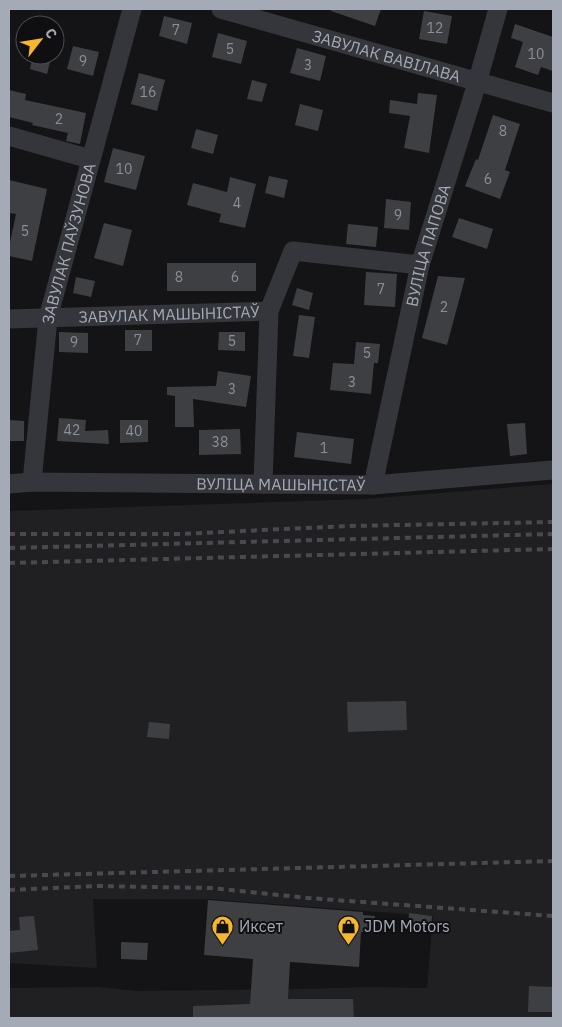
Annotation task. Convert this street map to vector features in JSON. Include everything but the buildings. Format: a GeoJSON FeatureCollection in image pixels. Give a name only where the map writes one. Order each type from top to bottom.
{"type":"FeatureCollection","features":[{"type":"Feature","properties":{"kind":"street","name":"ЗАВУЛАК ПАЎЗУНОВА"},"geometry":{"type":"LineString","coordinates":[[32,482],[48,318],[132,9]]}},
{"type":"Feature","properties":{"kind":"street","name":"ЗАВУЛАК ВАВІЛАВА"},"geometry":{"type":"LineString","coordinates":[[221,9],[553,103]]}},
{"type":"Feature","properties":{"kind":"street","name":"ВУЛІЦА ПАПОВА"},"geometry":{"type":"LineString","coordinates":[[373,486],[420,265],[498,9]]}},
{"type":"Feature","properties":{"kind":"street"},"geometry":{"type":"LineString","coordinates":[[9,136],[90,159]]}},
{"type":"Feature","properties":{"kind":"street","name":"ЗАВУЛАК МАШЫНІСТАЎ"},"geometry":{"type":"LineString","coordinates":[[263,484],[269,311],[293,251],[420,265]]}},
{"type":"Feature","properties":{"kind":"street","name":"ЗАВУЛАК МАШЫНІСТАЎ"},"geometry":{"type":"LineString","coordinates":[[9,319],[269,311]]}},
{"type":"Feature","properties":{"kind":"street","name":"ВУЛІЦА МАШЫНІСТАЎ"},"geometry":{"type":"LineString","coordinates":[[9,484],[32,482],[373,486],[553,470]]}},
{"type":"Feature","properties":{"kind":"shaded area"},"geometry":{"type":"Polygon","coordinates":[[[553,484],[553,1018],[9,1018],[9,988],[98,987],[135,991],[370,987],[427,988],[433,916],[208,899],[93,899],[97,968],[9,963],[9,511],[364,499],[553,484]]]}},
{"type":"Feature","properties":{"kind":"railway"},"geometry":{"type":"LineString","coordinates":[[9,534],[180,534],[348,526],[553,522]]}},
{"type":"Feature","properties":{"kind":"railway"},"geometry":{"type":"LineString","coordinates":[[9,548],[553,534]]}},
{"type":"Feature","properties":{"kind":"railway"},"geometry":{"type":"LineString","coordinates":[[9,563],[553,549]]}},
{"type":"Feature","properties":{"kind":"railway"},"geometry":{"type":"LineString","coordinates":[[9,876],[553,861]]}},
{"type":"Feature","properties":{"kind":"railway"},"geometry":{"type":"LineString","coordinates":[[9,890],[97,886],[211,888],[308,898],[553,916]]}},
{"type":"Feature","properties":{"kind":"place","name":"Иксет"},"geometry":{"type":"Point","coordinates":[223,945]}},
{"type":"Feature","properties":{"kind":"place","name":"JDM Motors"},"geometry":{"type":"Point","coordinates":[348,945]}}]}
